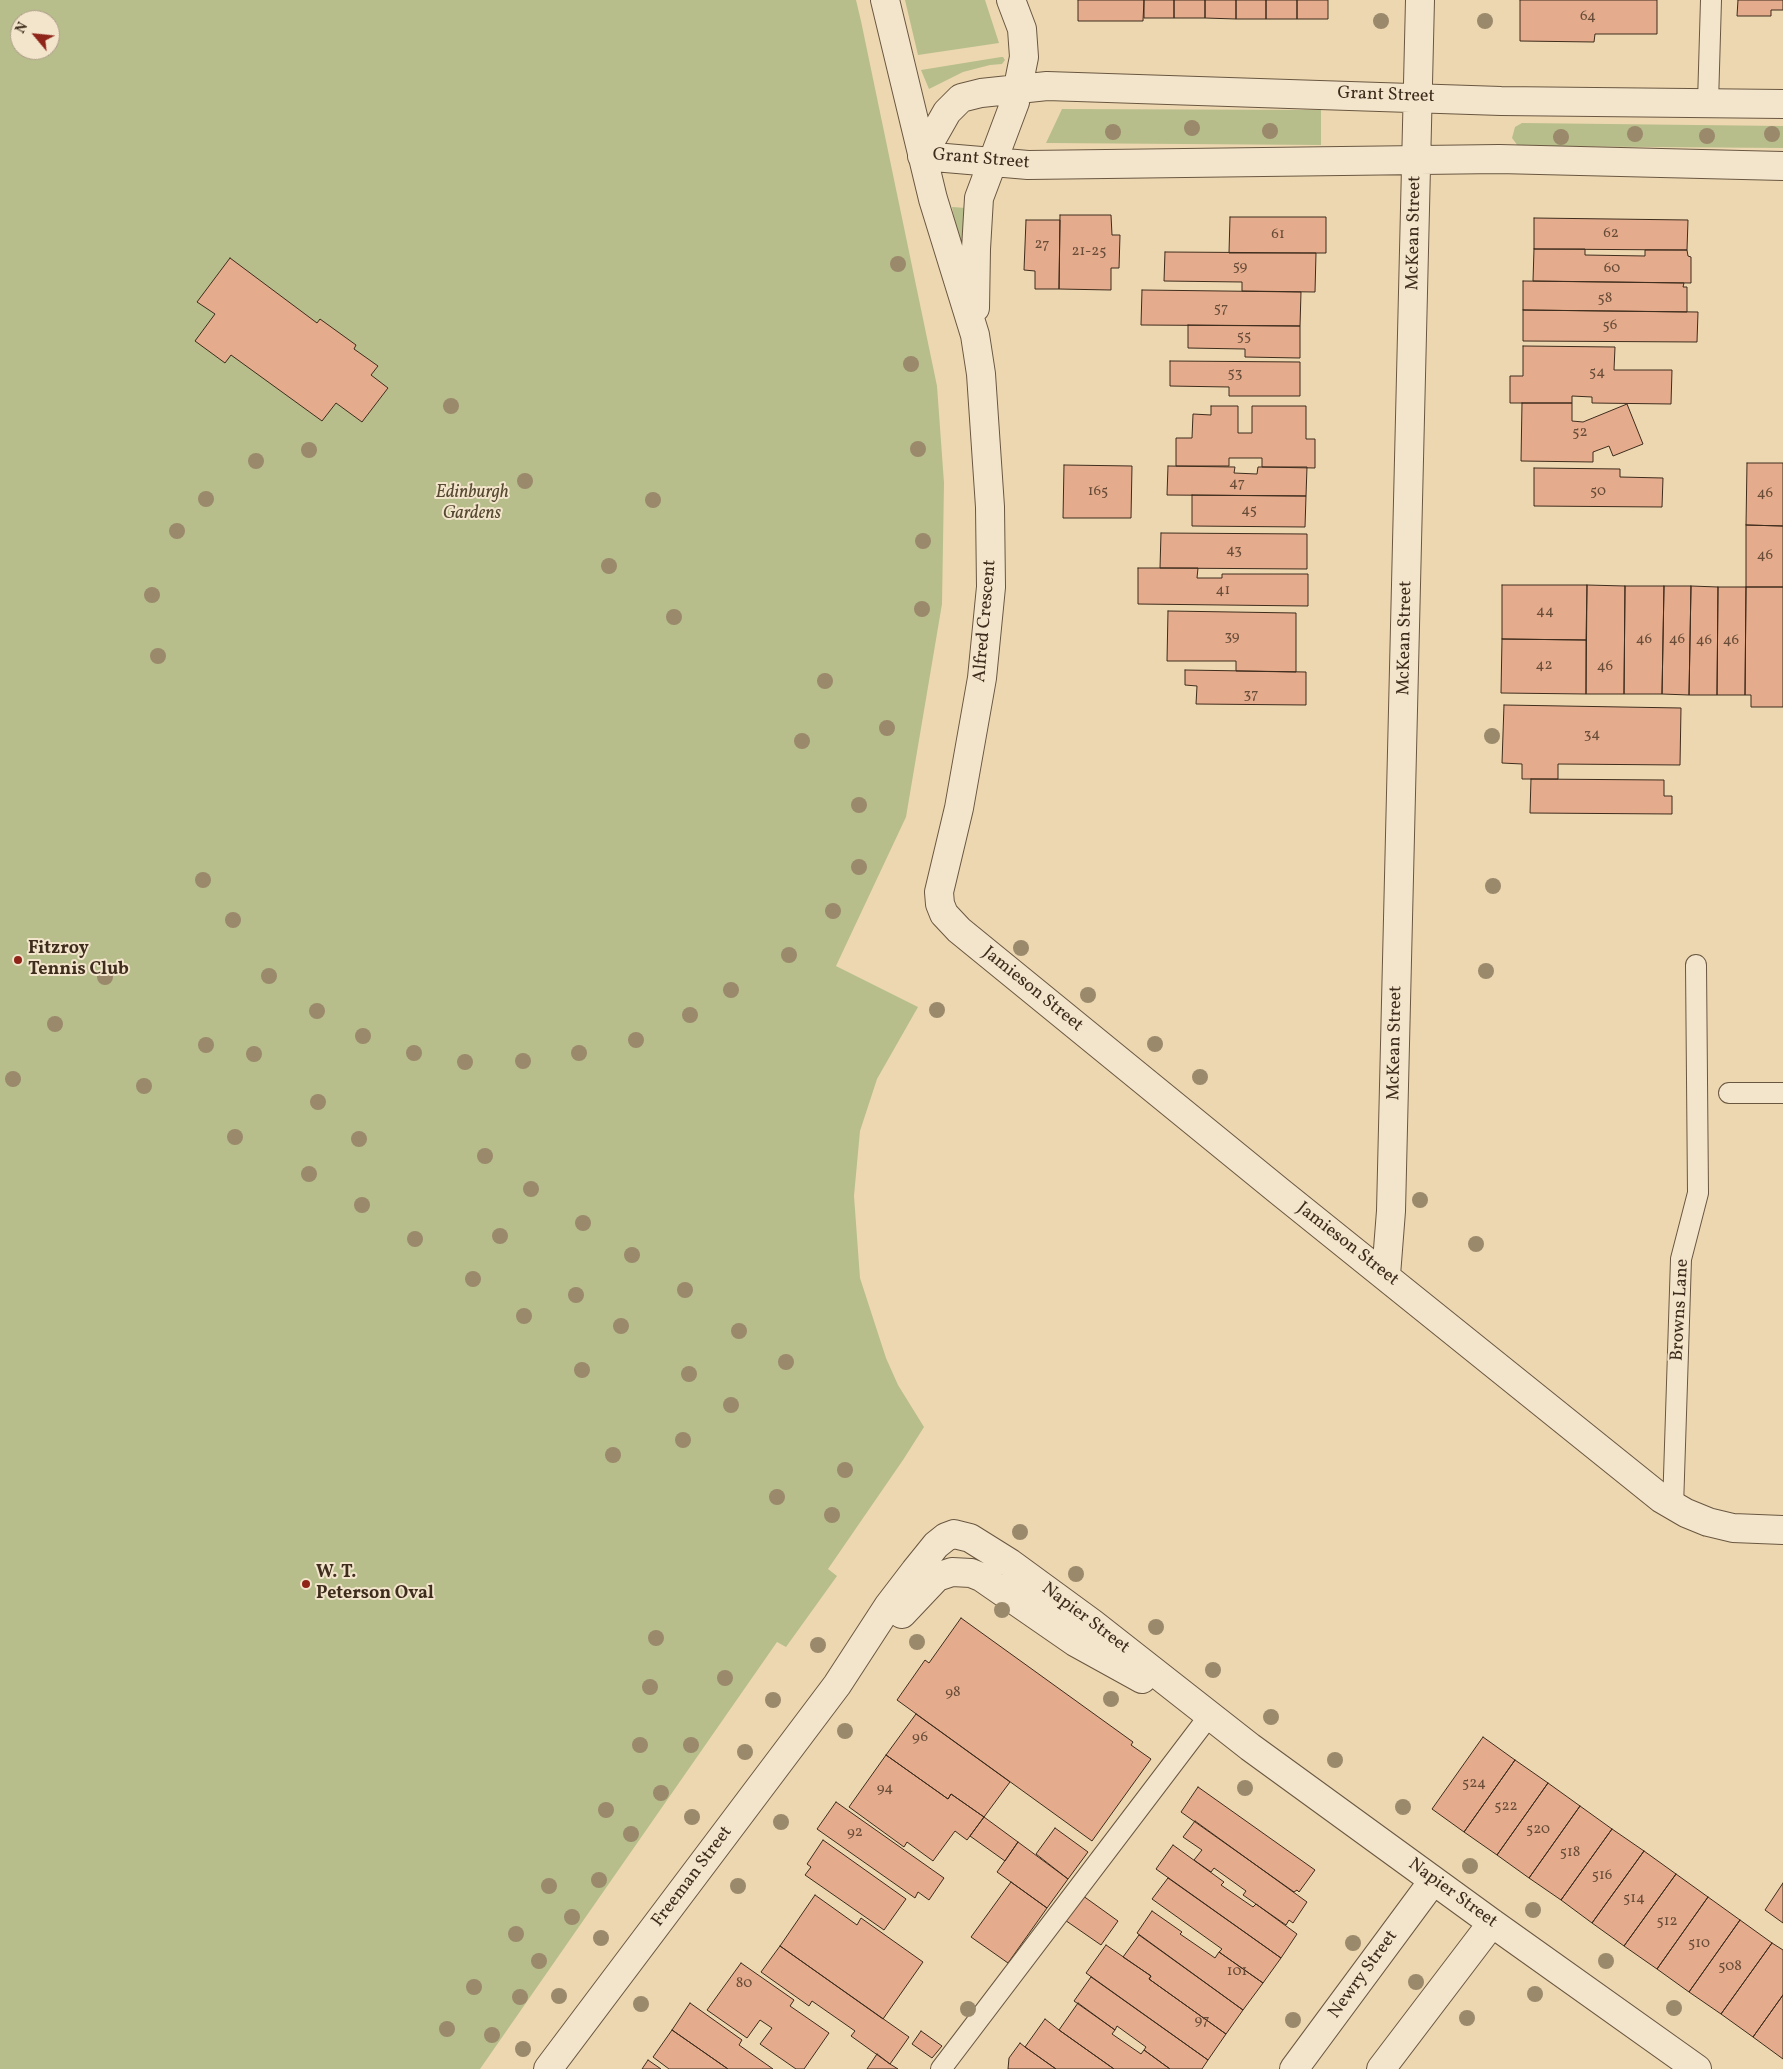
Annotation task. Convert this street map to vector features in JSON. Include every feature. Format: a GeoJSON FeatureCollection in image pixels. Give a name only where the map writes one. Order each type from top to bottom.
{"type":"FeatureCollection","features":[{"type":"Feature","properties":{"kind":"street","name":"Alfred Crescent"},"geometry":{"type":"LineString","coordinates":[[885,0],[933,199],[975,335],[982,374],[990,507],[991,587],[977,714],[959,808],[939,892],[940,904]]}},
{"type":"Feature","properties":{"kind":"street","name":"Alfred Crescent"},"geometry":{"type":"LineString","coordinates":[[975,335],[976,249],[979,198],[993,163],[1018,89],[1024,65],[1025,44],[1022,29],[1011,0]]}},
{"type":"Feature","properties":{"kind":"street","name":"McKean Street"},"geometry":{"type":"LineString","coordinates":[[1386,1276],[1392,1211],[1420,0]]}},
{"type":"Feature","properties":{"kind":"street","name":"Grant Street"},"geometry":{"type":"LineString","coordinates":[[1783,104],[1501,101],[1062,85],[970,95],[957,101],[939,123],[922,156],[1028,165],[1528,159],[1783,166]]}},
{"type":"Feature","properties":{"kind":"street","name":"Jamieson Street"},"geometry":{"type":"LineString","coordinates":[[940,904],[947,919],[959,930],[1279,1191],[1673,1507],[1698,1519],[1718,1525],[1744,1529],[1783,1530]]}},
{"type":"Feature","properties":{"kind":"street","name":"Freeman Street"},"geometry":{"type":"LineString","coordinates":[[548,2069],[837,1685],[889,1605],[925,1558],[943,1539],[954,1534]]}},
{"type":"Feature","properties":{"kind":"street","name":"Napier Street"},"geometry":{"type":"LineString","coordinates":[[954,1534],[965,1536],[1010,1563],[1092,1624],[1209,1716],[1492,1924],[1697,2069]]}},
{"type":"Feature","properties":{"kind":"street","name":"Freeman Street"},"geometry":{"type":"LineString","coordinates":[[837,1685],[932,1582],[942,1575],[956,1572]]}},
{"type":"Feature","properties":{"kind":"street","name":"Napier Street"},"geometry":{"type":"LineString","coordinates":[[956,1572],[971,1573],[981,1578],[1075,1642],[1209,1716]]}},
{"type":"Feature","properties":{"kind":"street","name":"Newry Street"},"geometry":{"type":"LineString","coordinates":[[1294,2069],[1433,1880]]}},
{"type":"Feature","properties":{"kind":"street"},"geometry":{"type":"LineString","coordinates":[[1381,2069],[1492,1924]]}},
{"type":"Feature","properties":{"kind":"lane"},"geometry":{"type":"LineString","coordinates":[[1708,103],[1711,0]]}},
{"type":"Feature","properties":{"kind":"lane","name":"Browns Lane"},"geometry":{"type":"LineString","coordinates":[[1673,1507],[1681,1259],[1698,1193],[1696,965]]}},
{"type":"Feature","properties":{"kind":"lane"},"geometry":{"type":"LineString","coordinates":[[1729,1093],[1783,1093]]}},
{"type":"Feature","properties":{"kind":"lane"},"geometry":{"type":"LineString","coordinates":[[941,2069],[1209,1716]]}},
{"type":"Feature","properties":{"kind":"green space","name":"Edinburgh Gardens"},"geometry":{"type":"Polygon","coordinates":[[[0,0],[856,0],[861,21],[937,386],[944,483],[942,604],[906,817],[836,966],[918,1007],[877,1079],[860,1131],[854,1196],[860,1278],[886,1358],[898,1385],[924,1427],[828,1569],[837,1576],[786,1647],[777,1642],[480,2069],[0,2069],[0,0]]]}},
{"type":"Feature","properties":{"kind":"green space"},"geometry":{"type":"Polygon","coordinates":[[[905,0],[985,0],[999,43],[918,55],[905,0]]]}},
{"type":"Feature","properties":{"kind":"green space"},"geometry":{"type":"Polygon","coordinates":[[[1003,57],[1005,60],[1002,64],[963,72],[929,89],[921,70],[1003,57]]]}},
{"type":"Feature","properties":{"kind":"green space"},"geometry":{"type":"Polygon","coordinates":[[[1062,109],[1321,110],[1321,145],[1046,143],[1062,109]]]}},
{"type":"Feature","properties":{"kind":"green space"},"geometry":{"type":"Polygon","coordinates":[[[1522,123],[1783,126],[1783,148],[1518,146],[1512,138],[1515,127],[1522,123]]]}},
{"type":"Feature","properties":{"kind":"green space"},"geometry":{"type":"Polygon","coordinates":[[[952,207],[966,208],[963,267],[952,207]]]}},
{"type":"Feature","properties":{"kind":"building"},"geometry":{"type":"Polygon","coordinates":[[[1078,0],[1144,0],[1143,21],[1078,21],[1078,0]]]}},
{"type":"Feature","properties":{"kind":"building"},"geometry":{"type":"Polygon","coordinates":[[[1144,0],[1174,0],[1174,18],[1144,18],[1144,0]]]}},
{"type":"Feature","properties":{"kind":"building"},"geometry":{"type":"Polygon","coordinates":[[[1174,0],[1205,0],[1205,18],[1174,18],[1174,0]]]}},
{"type":"Feature","properties":{"kind":"building"},"geometry":{"type":"Polygon","coordinates":[[[1205,0],[1236,0],[1236,19],[1205,18],[1205,0]]]}},
{"type":"Feature","properties":{"kind":"building"},"geometry":{"type":"Polygon","coordinates":[[[1236,0],[1266,0],[1266,19],[1236,19],[1236,0]]]}},
{"type":"Feature","properties":{"kind":"building"},"geometry":{"type":"Polygon","coordinates":[[[1266,0],[1297,0],[1297,19],[1266,19],[1266,0]]]}},
{"type":"Feature","properties":{"kind":"building"},"geometry":{"type":"Polygon","coordinates":[[[1297,0],[1328,0],[1328,19],[1297,19],[1297,0]]]}},
{"type":"Feature","properties":{"kind":"building"},"geometry":{"type":"Polygon","coordinates":[[[1520,0],[1657,0],[1657,34],[1595,34],[1594,42],[1520,41],[1520,0]]]}},
{"type":"Feature","properties":{"kind":"building"},"geometry":{"type":"Polygon","coordinates":[[[1738,0],[1783,0],[1783,10],[1771,10],[1771,16],[1737,16],[1738,0]]]}},
{"type":"Feature","properties":{"kind":"building"},"geometry":{"type":"Polygon","coordinates":[[[1060,215],[1111,215],[1112,235],[1120,235],[1119,268],[1111,268],[1111,290],[1059,289],[1060,215]]]}},
{"type":"Feature","properties":{"kind":"building"},"geometry":{"type":"Polygon","coordinates":[[[1230,217],[1326,217],[1326,253],[1229,253],[1230,217]]]}},
{"type":"Feature","properties":{"kind":"building"},"geometry":{"type":"Polygon","coordinates":[[[1534,218],[1688,220],[1687,250],[1534,249],[1534,218]]]}},
{"type":"Feature","properties":{"kind":"building"},"geometry":{"type":"Polygon","coordinates":[[[1026,220],[1060,220],[1059,289],[1035,289],[1035,271],[1024,270],[1026,220]]]}},
{"type":"Feature","properties":{"kind":"building"},"geometry":{"type":"Polygon","coordinates":[[[1534,249],[1585,249],[1585,255],[1645,256],[1645,250],[1687,250],[1688,256],[1691,257],[1691,283],[1533,281],[1534,249]]]}},
{"type":"Feature","properties":{"kind":"building"},"geometry":{"type":"Polygon","coordinates":[[[1165,252],[1316,253],[1315,292],[1242,291],[1242,282],[1164,281],[1165,252]]]}},
{"type":"Feature","properties":{"kind":"building"},"geometry":{"type":"Polygon","coordinates":[[[230,258],[317,323],[320,319],[356,345],[354,349],[378,366],[371,375],[388,388],[362,422],[336,403],[322,421],[231,355],[225,363],[195,341],[215,314],[197,302],[230,258]]]}},
{"type":"Feature","properties":{"kind":"building"},"geometry":{"type":"Polygon","coordinates":[[[1523,281],[1684,283],[1683,287],[1687,287],[1687,312],[1523,310],[1523,281]]]}},
{"type":"Feature","properties":{"kind":"building"},"geometry":{"type":"Polygon","coordinates":[[[1142,290],[1301,292],[1300,326],[1141,325],[1142,290]]]}},
{"type":"Feature","properties":{"kind":"building"},"geometry":{"type":"Polygon","coordinates":[[[1523,310],[1698,312],[1697,342],[1523,341],[1523,310]]]}},
{"type":"Feature","properties":{"kind":"building"},"geometry":{"type":"Polygon","coordinates":[[[1188,325],[1300,326],[1300,358],[1245,357],[1245,349],[1188,348],[1188,325]]]}},
{"type":"Feature","properties":{"kind":"building"},"geometry":{"type":"Polygon","coordinates":[[[1523,346],[1615,347],[1614,370],[1672,370],[1671,404],[1592,403],[1592,397],[1572,396],[1572,403],[1510,403],[1510,376],[1523,376],[1523,346]]]}},
{"type":"Feature","properties":{"kind":"building"},"geometry":{"type":"Polygon","coordinates":[[[1170,361],[1300,362],[1300,396],[1229,396],[1229,387],[1170,386],[1170,361]]]}},
{"type":"Feature","properties":{"kind":"building"},"geometry":{"type":"Polygon","coordinates":[[[1522,403],[1572,403],[1572,421],[1583,422],[1627,404],[1643,444],[1613,456],[1609,446],[1593,452],[1593,462],[1521,461],[1522,403]]]}},
{"type":"Feature","properties":{"kind":"building"},"geometry":{"type":"Polygon","coordinates":[[[1211,406],[1238,406],[1238,433],[1252,433],[1252,406],[1306,406],[1306,439],[1315,439],[1315,468],[1262,467],[1262,458],[1229,458],[1229,466],[1176,466],[1176,438],[1192,438],[1193,414],[1211,415],[1211,406]]]}},
{"type":"Feature","properties":{"kind":"building"},"geometry":{"type":"Polygon","coordinates":[[[1747,463],[1783,463],[1783,526],[1746,525],[1747,463]]]}},
{"type":"Feature","properties":{"kind":"building"},"geometry":{"type":"Polygon","coordinates":[[[1064,465],[1132,466],[1131,518],[1063,518],[1064,465]]]}},
{"type":"Feature","properties":{"kind":"building"},"geometry":{"type":"Polygon","coordinates":[[[1168,466],[1235,467],[1234,473],[1257,474],[1258,467],[1307,467],[1306,496],[1167,495],[1168,466]]]}},
{"type":"Feature","properties":{"kind":"building"},"geometry":{"type":"Polygon","coordinates":[[[1534,468],[1620,469],[1620,477],[1663,478],[1662,507],[1534,506],[1534,468]]]}},
{"type":"Feature","properties":{"kind":"building"},"geometry":{"type":"Polygon","coordinates":[[[1192,495],[1306,496],[1305,527],[1192,526],[1192,495]]]}},
{"type":"Feature","properties":{"kind":"building"},"geometry":{"type":"Polygon","coordinates":[[[1746,525],[1783,526],[1783,587],[1746,587],[1746,525]]]}},
{"type":"Feature","properties":{"kind":"building"},"geometry":{"type":"Polygon","coordinates":[[[1161,533],[1307,534],[1307,569],[1160,568],[1161,533]]]}},
{"type":"Feature","properties":{"kind":"building"},"geometry":{"type":"Polygon","coordinates":[[[1138,568],[1198,568],[1197,578],[1222,578],[1222,574],[1308,574],[1308,606],[1138,604],[1138,568]]]}},
{"type":"Feature","properties":{"kind":"building"},"geometry":{"type":"Polygon","coordinates":[[[1502,585],[1587,585],[1586,640],[1502,639],[1502,585]]]}},
{"type":"Feature","properties":{"kind":"building"},"geometry":{"type":"Polygon","coordinates":[[[1587,585],[1625,586],[1624,694],[1586,694],[1587,585]]]}},
{"type":"Feature","properties":{"kind":"building"},"geometry":{"type":"Polygon","coordinates":[[[1625,586],[1664,586],[1662,694],[1624,694],[1625,586]]]}},
{"type":"Feature","properties":{"kind":"building"},"geometry":{"type":"Polygon","coordinates":[[[1664,586],[1691,586],[1689,695],[1662,694],[1664,586]]]}},
{"type":"Feature","properties":{"kind":"building"},"geometry":{"type":"Polygon","coordinates":[[[1691,586],[1718,587],[1717,695],[1689,695],[1691,586]]]}},
{"type":"Feature","properties":{"kind":"building"},"geometry":{"type":"Polygon","coordinates":[[[1718,587],[1746,587],[1745,695],[1717,695],[1718,587]]]}},
{"type":"Feature","properties":{"kind":"building"},"geometry":{"type":"Polygon","coordinates":[[[1746,587],[1783,587],[1783,707],[1751,707],[1751,695],[1745,695],[1746,587]]]}},
{"type":"Feature","properties":{"kind":"building"},"geometry":{"type":"Polygon","coordinates":[[[1168,611],[1296,613],[1296,672],[1236,671],[1236,661],[1167,661],[1168,611]]]}},
{"type":"Feature","properties":{"kind":"building"},"geometry":{"type":"Polygon","coordinates":[[[1502,639],[1586,640],[1586,694],[1501,693],[1502,639]]]}},
{"type":"Feature","properties":{"kind":"building"},"geometry":{"type":"Polygon","coordinates":[[[1185,670],[1306,672],[1306,705],[1196,704],[1197,686],[1185,685],[1185,670]]]}},
{"type":"Feature","properties":{"kind":"building"},"geometry":{"type":"Polygon","coordinates":[[[1504,705],[1681,708],[1680,765],[1558,764],[1558,779],[1522,779],[1522,764],[1502,763],[1504,705]]]}},
{"type":"Feature","properties":{"kind":"building"},"geometry":{"type":"Polygon","coordinates":[[[1531,779],[1664,780],[1664,796],[1672,796],[1672,814],[1530,813],[1531,779]]]}},
{"type":"Feature","properties":{"kind":"building"},"geometry":{"type":"Polygon","coordinates":[[[961,1618],[1133,1742],[1131,1745],[1151,1759],[1092,1841],[897,1700],[925,1660],[929,1663],[961,1618]]]}},
{"type":"Feature","properties":{"kind":"building"},"geometry":{"type":"Polygon","coordinates":[[[916,1714],[1010,1782],[984,1817],[951,1794],[948,1799],[886,1755],[916,1714]]]}},
{"type":"Feature","properties":{"kind":"building"},"geometry":{"type":"Polygon","coordinates":[[[1483,1737],[1515,1760],[1464,1832],[1432,1809],[1483,1737]]]}},
{"type":"Feature","properties":{"kind":"building"},"geometry":{"type":"Polygon","coordinates":[[[886,1755],[948,1799],[951,1794],[984,1817],[967,1840],[955,1831],[933,1861],[907,1842],[904,1847],[849,1807],[886,1755]]]}},
{"type":"Feature","properties":{"kind":"building"},"geometry":{"type":"Polygon","coordinates":[[[1515,1760],[1548,1783],[1497,1855],[1464,1832],[1515,1760]]]}},
{"type":"Feature","properties":{"kind":"building"},"geometry":{"type":"Polygon","coordinates":[[[1548,1783],[1580,1806],[1529,1878],[1497,1855],[1548,1783]]]}},
{"type":"Feature","properties":{"kind":"building"},"geometry":{"type":"Polygon","coordinates":[[[1198,1787],[1315,1870],[1299,1892],[1297,1890],[1294,1892],[1181,1812],[1198,1787]]]}},
{"type":"Feature","properties":{"kind":"building"},"geometry":{"type":"Polygon","coordinates":[[[836,1802],[944,1878],[929,1900],[918,1892],[915,1898],[817,1829],[836,1802]]]}},
{"type":"Feature","properties":{"kind":"building"},"geometry":{"type":"Polygon","coordinates":[[[1580,1806],[1612,1829],[1561,1900],[1529,1878],[1580,1806]]]}},
{"type":"Feature","properties":{"kind":"building"},"geometry":{"type":"Polygon","coordinates":[[[984,1817],[1018,1842],[1005,1861],[970,1836],[984,1817]]]}},
{"type":"Feature","properties":{"kind":"building"},"geometry":{"type":"Polygon","coordinates":[[[1195,1821],[1307,1902],[1293,1923],[1289,1920],[1286,1925],[1243,1895],[1246,1891],[1214,1868],[1211,1872],[1194,1860],[1202,1850],[1183,1837],[1195,1821]]]}},
{"type":"Feature","properties":{"kind":"building"},"geometry":{"type":"Polygon","coordinates":[[[1055,1828],[1088,1852],[1068,1879],[1036,1854],[1055,1828]]]}},
{"type":"Feature","properties":{"kind":"building"},"geometry":{"type":"Polygon","coordinates":[[[1612,1829],[1644,1851],[1592,1923],[1561,1900],[1612,1829]]]}},
{"type":"Feature","properties":{"kind":"building"},"geometry":{"type":"Polygon","coordinates":[[[823,1840],[906,1899],[884,1930],[805,1875],[811,1867],[807,1864],[823,1840]]]}},
{"type":"Feature","properties":{"kind":"building"},"geometry":{"type":"Polygon","coordinates":[[[1018,1842],[1068,1879],[1047,1908],[997,1872],[1018,1842]]]}},
{"type":"Feature","properties":{"kind":"building"},"geometry":{"type":"Polygon","coordinates":[[[1173,1845],[1224,1882],[1221,1885],[1253,1907],[1256,1904],[1297,1934],[1281,1958],[1156,1869],[1173,1845]]]}},
{"type":"Feature","properties":{"kind":"building"},"geometry":{"type":"Polygon","coordinates":[[[1644,1851],[1676,1874],[1624,1946],[1592,1923],[1644,1851]]]}},
{"type":"Feature","properties":{"kind":"building"},"geometry":{"type":"Polygon","coordinates":[[[1676,1874],[1708,1897],[1657,1969],[1624,1946],[1676,1874]]]}},
{"type":"Feature","properties":{"kind":"building"},"geometry":{"type":"Polygon","coordinates":[[[1168,1878],[1281,1958],[1263,1983],[1219,1952],[1222,1949],[1152,1899],[1168,1878]]]}},
{"type":"Feature","properties":{"kind":"building"},"geometry":{"type":"Polygon","coordinates":[[[1011,1882],[1047,1908],[1008,1963],[971,1937],[1011,1882]]]}},
{"type":"Feature","properties":{"kind":"building"},"geometry":{"type":"Polygon","coordinates":[[[1783,1883],[1783,1923],[1765,1910],[1783,1883]]]}},
{"type":"Feature","properties":{"kind":"building"},"geometry":{"type":"Polygon","coordinates":[[[1079,1893],[1118,1921],[1101,1945],[1062,1918],[1079,1893]]]}},
{"type":"Feature","properties":{"kind":"building"},"geometry":{"type":"Polygon","coordinates":[[[815,1895],[857,1925],[861,1918],[923,1962],[883,2019],[780,1946],[815,1895]]]}},
{"type":"Feature","properties":{"kind":"building"},"geometry":{"type":"Polygon","coordinates":[[[1708,1897],[1740,1920],[1689,1992],[1657,1969],[1708,1897]]]}},
{"type":"Feature","properties":{"kind":"building"},"geometry":{"type":"Polygon","coordinates":[[[1152,1911],[1182,1932],[1180,1934],[1215,1958],[1219,1952],[1263,1983],[1243,2010],[1137,1933],[1152,1911]]]}},
{"type":"Feature","properties":{"kind":"building"},"geometry":{"type":"Polygon","coordinates":[[[1740,1920],[1772,1943],[1721,2014],[1689,1992],[1740,1920]]]}},
{"type":"Feature","properties":{"kind":"building"},"geometry":{"type":"Polygon","coordinates":[[[1139,1935],[1243,2010],[1226,2034],[1149,1979],[1151,1976],[1123,1957],[1139,1935]]]}},
{"type":"Feature","properties":{"kind":"building"},"geometry":{"type":"Polygon","coordinates":[[[1772,1943],[1783,1950],[1783,1995],[1753,2037],[1721,2014],[1772,1943]]]}},
{"type":"Feature","properties":{"kind":"building"},"geometry":{"type":"Polygon","coordinates":[[[1106,1945],[1151,1976],[1149,1979],[1226,2034],[1208,2060],[1086,1973],[1106,1945]]]}},
{"type":"Feature","properties":{"kind":"building"},"geometry":{"type":"Polygon","coordinates":[[[780,1946],[909,2037],[890,2064],[851,2036],[855,2031],[812,2001],[809,2006],[761,1972],[780,1946]]]}},
{"type":"Feature","properties":{"kind":"building"},"geometry":{"type":"Polygon","coordinates":[[[741,1963],[794,2000],[790,2006],[829,2033],[804,2069],[796,2069],[760,2044],[772,2028],[760,2020],[747,2038],[707,2010],[741,1963]]]}},
{"type":"Feature","properties":{"kind":"building"},"geometry":{"type":"Polygon","coordinates":[[[1091,1977],[1208,2060],[1202,2069],[1170,2069],[1144,2050],[1146,2047],[1117,2026],[1115,2030],[1074,2001],[1091,1977]]]}},
{"type":"Feature","properties":{"kind":"building"},"geometry":{"type":"Polygon","coordinates":[[[1783,1995],[1783,2059],[1753,2037],[1783,1995]]]}},
{"type":"Feature","properties":{"kind":"building"},"geometry":{"type":"Polygon","coordinates":[[[690,2003],[742,2040],[739,2045],[773,2069],[728,2069],[672,2030],[690,2003]]]}},
{"type":"Feature","properties":{"kind":"building"},"geometry":{"type":"Polygon","coordinates":[[[1078,2003],[1115,2030],[1112,2034],[1141,2054],[1144,2050],[1170,2069],[1114,2069],[1059,2030],[1078,2003]]]}},
{"type":"Feature","properties":{"kind":"building"},"geometry":{"type":"Polygon","coordinates":[[[1045,2019],[1114,2069],[1056,2069],[1025,2047],[1045,2019]]]}},
{"type":"Feature","properties":{"kind":"building"},"geometry":{"type":"Polygon","coordinates":[[[672,2030],[728,2069],[669,2069],[653,2057],[672,2030]]]}},
{"type":"Feature","properties":{"kind":"building"},"geometry":{"type":"Polygon","coordinates":[[[921,2031],[942,2046],[932,2058],[912,2044],[921,2031]]]}},
{"type":"Feature","properties":{"kind":"building"},"geometry":{"type":"Polygon","coordinates":[[[1020,2043],[1056,2069],[1008,2069],[1009,2058],[1020,2043]]]}},
{"type":"Feature","properties":{"kind":"building"},"geometry":{"type":"Polygon","coordinates":[[[877,2054],[890,2064],[898,2069],[867,2069],[877,2054]]]}},
{"type":"Feature","properties":{"kind":"building"},"geometry":{"type":"Polygon","coordinates":[[[648,2060],[661,2069],[642,2069],[648,2060]]]}},
{"type":"Feature","properties":{"kind":"place","name":"Fitzroy Tennis Club"},"geometry":{"type":"Point","coordinates":[18,960]}},
{"type":"Feature","properties":{"kind":"place","name":"W. T. Peterson Oval"},"geometry":{"type":"Point","coordinates":[306,1584]}}]}
